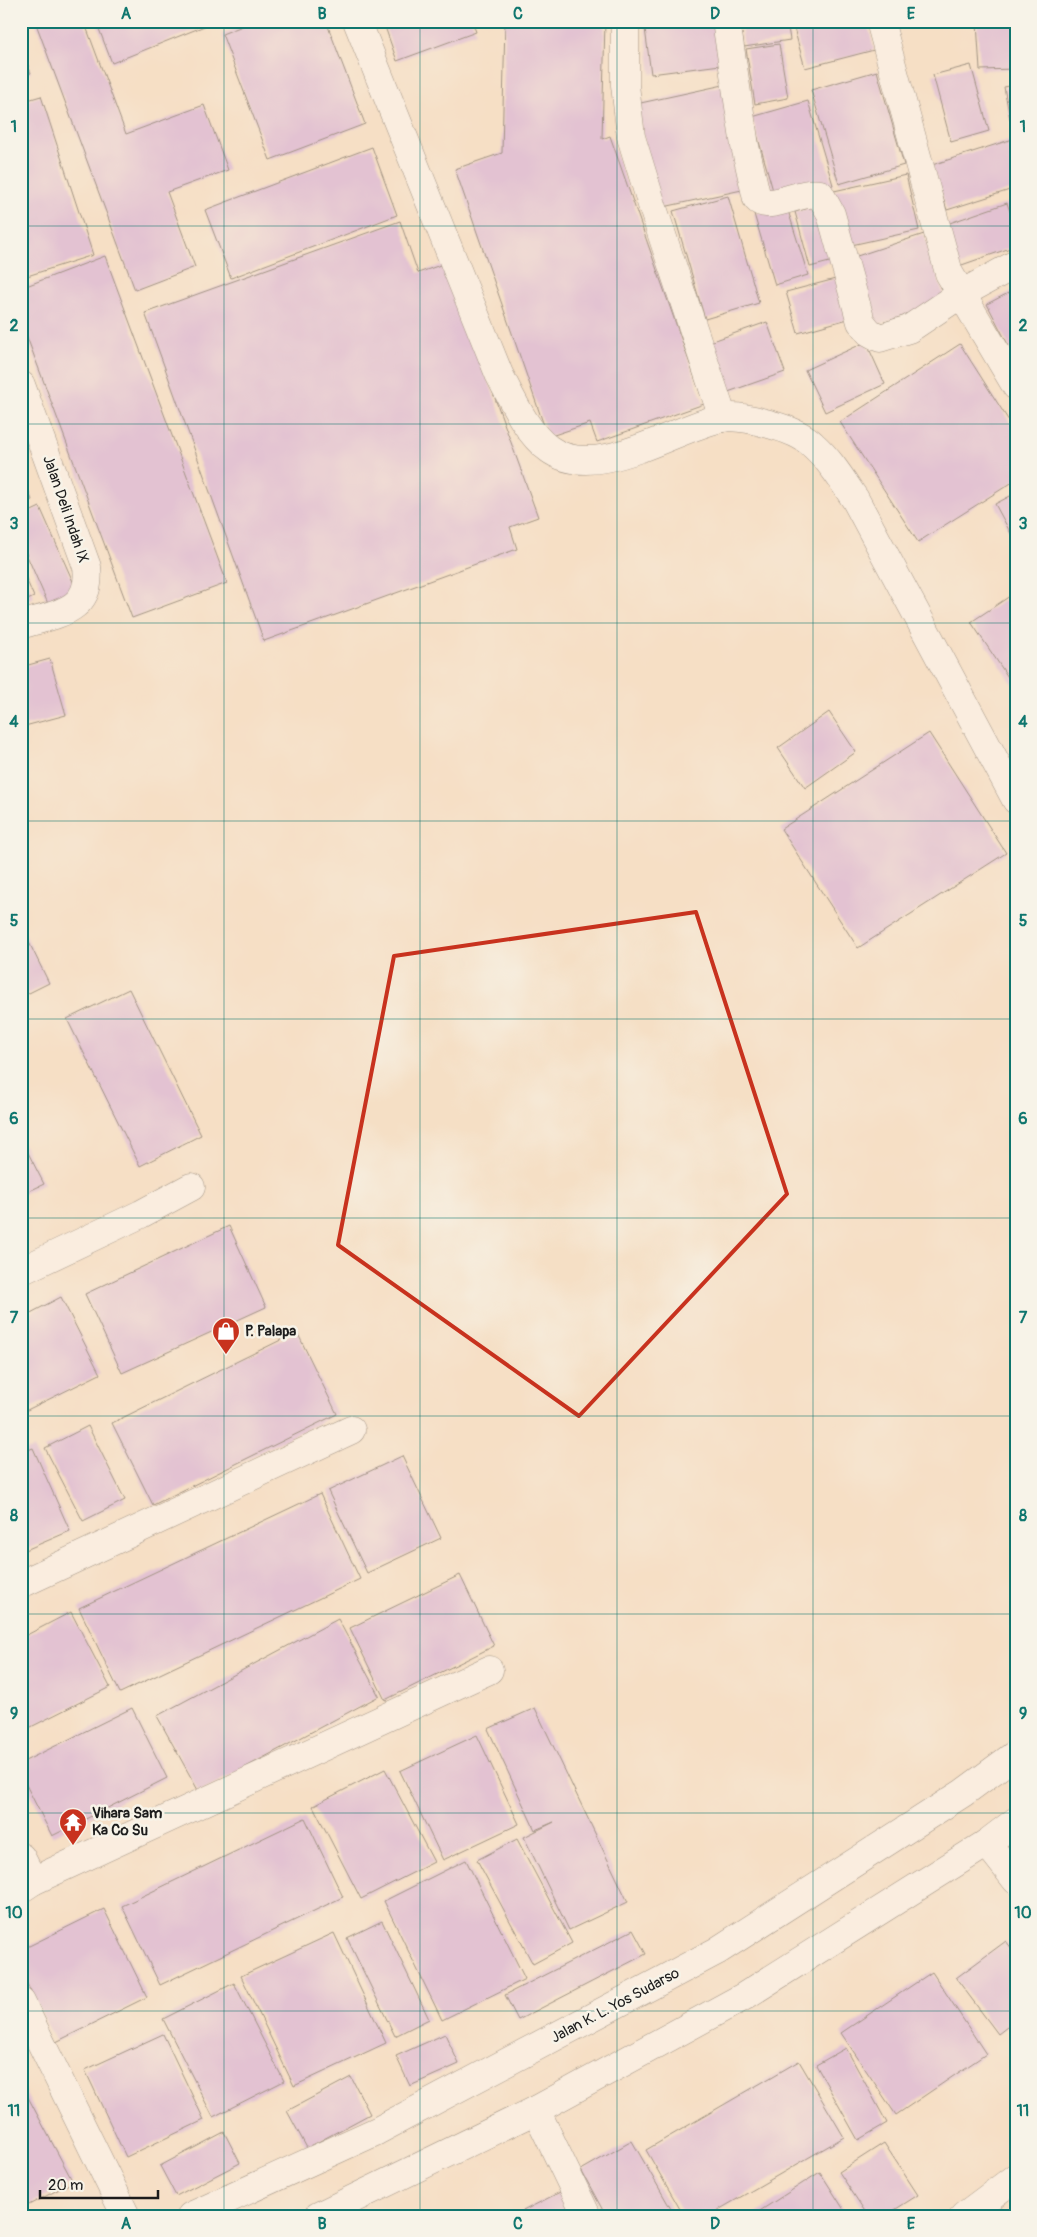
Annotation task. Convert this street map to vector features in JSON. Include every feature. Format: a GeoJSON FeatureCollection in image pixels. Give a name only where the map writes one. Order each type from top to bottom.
{"type":"FeatureCollection","features":[{"type":"Feature","properties":{"kind":"main road"},"geometry":{"type":"LineString","coordinates":[[357,21],[499,374],[514,405],[532,432],[547,449],[564,458],[580,460],[619,456],[723,418],[752,420],[783,428],[812,444],[835,470],[855,499],[1016,800]]}},
{"type":"Feature","properties":{"kind":"main road"},"geometry":{"type":"LineString","coordinates":[[625,21],[625,86],[631,137],[723,418]]}},
{"type":"Feature","properties":{"kind":"main road"},"geometry":{"type":"LineString","coordinates":[[726,21],[745,146],[757,199],[760,203],[768,205],[800,194],[812,192],[820,194],[831,214],[861,322],[869,332],[880,338],[909,329],[961,294],[1016,264]]}},
{"type":"Feature","properties":{"kind":"main road"},"geometry":{"type":"LineString","coordinates":[[880,21],[949,273],[1016,386]]}},
{"type":"Feature","properties":{"kind":"main road","name":"Jalan Deli Indah IX"},"geometry":{"type":"LineString","coordinates":[[21,384],[87,567],[88,578],[87,588],[82,600],[73,606],[21,625]]}},
{"type":"Feature","properties":{"kind":"main road"},"geometry":{"type":"LineString","coordinates":[[21,1271],[141,1214],[191,1187]]}},
{"type":"Feature","properties":{"kind":"main road"},"geometry":{"type":"LineString","coordinates":[[21,1584],[351,1430]]}},
{"type":"Feature","properties":{"kind":"main road"},"geometry":{"type":"LineString","coordinates":[[21,1856],[27,1885],[489,1670]]}},
{"type":"Feature","properties":{"kind":"main road","name":"Jalan K. L. Yos Sudarso"},"geometry":{"type":"LineString","coordinates":[[191,2216],[377,2131],[717,1951],[963,1793],[1016,1754]]}},
{"type":"Feature","properties":{"kind":"main road"},"geometry":{"type":"LineString","coordinates":[[318,2216],[536,2110],[743,1997],[987,1843],[1016,1822]]}},
{"type":"Feature","properties":{"kind":"main road"},"geometry":{"type":"LineString","coordinates":[[987,1843],[1016,1880]]}},
{"type":"Feature","properties":{"kind":"main road"},"geometry":{"type":"LineString","coordinates":[[21,2002],[126,2216]]}},
{"type":"Feature","properties":{"kind":"main road"},"geometry":{"type":"LineString","coordinates":[[536,2110],[587,2216]]}},
{"type":"Feature","properties":{"kind":"main road"},"geometry":{"type":"LineString","coordinates":[[964,2216],[1016,2177]]}},
{"type":"Feature","properties":{"kind":"highlighted area"},"geometry":{"type":"Polygon","coordinates":[[[696,912],[787,1194],[579,1416],[338,1245],[394,956],[696,912]]]}},
{"type":"Feature","properties":{"kind":"building"},"geometry":{"type":"Polygon","coordinates":[[[35,21],[84,21],[126,134],[204,105],[228,170],[167,192],[195,267],[135,290],[35,21]]]}},
{"type":"Feature","properties":{"kind":"building"},"geometry":{"type":"Polygon","coordinates":[[[96,21],[217,21],[112,63],[96,21]]]}},
{"type":"Feature","properties":{"kind":"building"},"geometry":{"type":"Polygon","coordinates":[[[255,21],[326,21],[365,124],[270,160],[222,34],[255,21]]]}},
{"type":"Feature","properties":{"kind":"building"},"geometry":{"type":"Polygon","coordinates":[[[383,21],[472,21],[476,32],[397,61],[383,21]]]}},
{"type":"Feature","properties":{"kind":"building"},"geometry":{"type":"Polygon","coordinates":[[[505,21],[605,21],[602,139],[610,136],[704,404],[597,442],[590,423],[548,437],[455,169],[502,153],[505,21]]]}},
{"type":"Feature","properties":{"kind":"building"},"geometry":{"type":"Polygon","coordinates":[[[644,21],[722,21],[728,64],[651,74],[644,21]]]}},
{"type":"Feature","properties":{"kind":"building"},"geometry":{"type":"Polygon","coordinates":[[[740,21],[787,21],[790,40],[744,47],[740,21]]]}},
{"type":"Feature","properties":{"kind":"building"},"geometry":{"type":"Polygon","coordinates":[[[792,21],[867,21],[874,50],[805,68],[792,21]]]}},
{"type":"Feature","properties":{"kind":"building"},"geometry":{"type":"Polygon","coordinates":[[[1016,21],[1016,69],[980,70],[977,23],[1016,21]]]}},
{"type":"Feature","properties":{"kind":"building"},"geometry":{"type":"Polygon","coordinates":[[[779,44],[788,98],[755,104],[746,49],[779,44]]]}},
{"type":"Feature","properties":{"kind":"building"},"geometry":{"type":"Polygon","coordinates":[[[21,49],[31,73],[21,77],[21,49]]]}},
{"type":"Feature","properties":{"kind":"building"},"geometry":{"type":"Polygon","coordinates":[[[971,65],[989,131],[951,142],[933,75],[971,65]]]}},
{"type":"Feature","properties":{"kind":"building"},"geometry":{"type":"Polygon","coordinates":[[[877,71],[904,165],[839,184],[811,90],[877,71]]]}},
{"type":"Feature","properties":{"kind":"building"},"geometry":{"type":"Polygon","coordinates":[[[728,84],[751,188],[659,208],[636,104],[728,84]]]}},
{"type":"Feature","properties":{"kind":"building"},"geometry":{"type":"Polygon","coordinates":[[[1016,85],[1016,118],[1010,119],[1004,87],[1016,85]]]}},
{"type":"Feature","properties":{"kind":"building"},"geometry":{"type":"Polygon","coordinates":[[[41,96],[93,255],[21,278],[21,102],[41,96]]]}},
{"type":"Feature","properties":{"kind":"building"},"geometry":{"type":"Polygon","coordinates":[[[808,101],[833,185],[776,201],[752,117],[808,101]]]}},
{"type":"Feature","properties":{"kind":"building"},"geometry":{"type":"Polygon","coordinates":[[[1016,138],[1016,188],[947,210],[932,165],[1016,138]]]}},
{"type":"Feature","properties":{"kind":"building"},"geometry":{"type":"Polygon","coordinates":[[[372,147],[397,215],[231,278],[205,210],[372,147]]]}},
{"type":"Feature","properties":{"kind":"building"},"geometry":{"type":"Polygon","coordinates":[[[906,175],[919,230],[847,246],[834,191],[906,175]]]}},
{"type":"Feature","properties":{"kind":"building"},"geometry":{"type":"Polygon","coordinates":[[[728,196],[759,303],[705,319],[673,211],[728,196]]]}},
{"type":"Feature","properties":{"kind":"building"},"geometry":{"type":"Polygon","coordinates":[[[826,203],[841,259],[810,267],[795,212],[826,203]]]}},
{"type":"Feature","properties":{"kind":"building"},"geometry":{"type":"Polygon","coordinates":[[[1007,203],[1016,228],[1016,246],[956,267],[941,226],[1007,203]]]}},
{"type":"Feature","properties":{"kind":"building"},"geometry":{"type":"Polygon","coordinates":[[[786,204],[808,275],[775,285],[754,214],[786,204]]]}},
{"type":"Feature","properties":{"kind":"building"},"geometry":{"type":"Polygon","coordinates":[[[400,221],[418,273],[446,263],[538,517],[510,527],[517,549],[264,641],[145,313],[400,221]]]}},
{"type":"Feature","properties":{"kind":"building"},"geometry":{"type":"Polygon","coordinates":[[[924,234],[946,302],[876,325],[854,257],[924,234]]]}},
{"type":"Feature","properties":{"kind":"building"},"geometry":{"type":"Polygon","coordinates":[[[105,256],[227,583],[132,618],[21,321],[21,288],[105,256]]]}},
{"type":"Feature","properties":{"kind":"building"},"geometry":{"type":"Polygon","coordinates":[[[843,277],[855,317],[798,333],[786,292],[843,277]]]}},
{"type":"Feature","properties":{"kind":"building"},"geometry":{"type":"Polygon","coordinates":[[[1016,289],[1016,356],[1014,356],[987,304],[1016,289]]]}},
{"type":"Feature","properties":{"kind":"building"},"geometry":{"type":"Polygon","coordinates":[[[767,322],[785,372],[728,392],[710,342],[767,322]]]}},
{"type":"Feature","properties":{"kind":"building"},"geometry":{"type":"Polygon","coordinates":[[[866,342],[885,384],[825,412],[805,370],[866,342]]]}},
{"type":"Feature","properties":{"kind":"building"},"geometry":{"type":"Polygon","coordinates":[[[960,344],[1016,432],[1016,480],[918,542],[840,422],[960,344]]]}},
{"type":"Feature","properties":{"kind":"building"},"geometry":{"type":"Polygon","coordinates":[[[21,472],[32,500],[21,504],[21,472]]]}},
{"type":"Feature","properties":{"kind":"building"},"geometry":{"type":"Polygon","coordinates":[[[1016,493],[1016,543],[995,504],[1016,493]]]}},
{"type":"Feature","properties":{"kind":"building"},"geometry":{"type":"Polygon","coordinates":[[[40,507],[78,593],[49,606],[21,542],[21,516],[40,507]]]}},
{"type":"Feature","properties":{"kind":"building"},"geometry":{"type":"Polygon","coordinates":[[[21,567],[34,597],[21,603],[21,567]]]}},
{"type":"Feature","properties":{"kind":"building"},"geometry":{"type":"Polygon","coordinates":[[[1016,592],[1016,689],[971,622],[1016,592]]]}},
{"type":"Feature","properties":{"kind":"building"},"geometry":{"type":"Polygon","coordinates":[[[50,659],[66,715],[21,727],[21,667],[50,659]]]}},
{"type":"Feature","properties":{"kind":"building"},"geometry":{"type":"Polygon","coordinates":[[[829,712],[856,752],[805,788],[778,748],[829,712]]]}},
{"type":"Feature","properties":{"kind":"building"},"geometry":{"type":"Polygon","coordinates":[[[929,733],[1006,853],[858,948],[781,829],[929,733]]]}},
{"type":"Feature","properties":{"kind":"building"},"geometry":{"type":"Polygon","coordinates":[[[21,926],[49,983],[21,997],[21,926]]]}},
{"type":"Feature","properties":{"kind":"building"},"geometry":{"type":"Polygon","coordinates":[[[129,989],[201,1135],[140,1166],[67,1019],[129,989]]]}},
{"type":"Feature","properties":{"kind":"building"},"geometry":{"type":"Polygon","coordinates":[[[21,1143],[23,1143],[44,1184],[21,1195],[21,1143]]]}},
{"type":"Feature","properties":{"kind":"building"},"geometry":{"type":"Polygon","coordinates":[[[229,1226],[266,1307],[122,1373],[85,1294],[229,1226]]]}},
{"type":"Feature","properties":{"kind":"building"},"geometry":{"type":"Polygon","coordinates":[[[61,1297],[100,1374],[21,1413],[21,1318],[61,1297]]]}},
{"type":"Feature","properties":{"kind":"building"},"geometry":{"type":"Polygon","coordinates":[[[297,1332],[337,1414],[153,1505],[112,1423],[297,1332]]]}},
{"type":"Feature","properties":{"kind":"building"},"geometry":{"type":"Polygon","coordinates":[[[88,1426],[125,1500],[83,1521],[45,1448],[88,1426]]]}},
{"type":"Feature","properties":{"kind":"building"},"geometry":{"type":"Polygon","coordinates":[[[33,1448],[70,1531],[21,1552],[21,1453],[33,1448]]]}},
{"type":"Feature","properties":{"kind":"building"},"geometry":{"type":"Polygon","coordinates":[[[402,1456],[441,1538],[367,1573],[328,1491],[402,1456]]]}},
{"type":"Feature","properties":{"kind":"building"},"geometry":{"type":"Polygon","coordinates":[[[320,1494],[360,1579],[120,1693],[79,1608],[320,1494]]]}},
{"type":"Feature","properties":{"kind":"building"},"geometry":{"type":"Polygon","coordinates":[[[460,1575],[494,1646],[385,1700],[350,1628],[460,1575]]]}},
{"type":"Feature","properties":{"kind":"building"},"geometry":{"type":"Polygon","coordinates":[[[71,1612],[110,1687],[21,1732],[21,1638],[71,1612]]]}},
{"type":"Feature","properties":{"kind":"building"},"geometry":{"type":"Polygon","coordinates":[[[338,1619],[379,1696],[199,1792],[157,1716],[338,1619]]]}},
{"type":"Feature","properties":{"kind":"building"},"geometry":{"type":"Polygon","coordinates":[[[132,1708],[167,1778],[52,1836],[21,1775],[21,1763],[132,1708]]]}},
{"type":"Feature","properties":{"kind":"building"},"geometry":{"type":"Polygon","coordinates":[[[535,1708],[628,1902],[569,1930],[524,1837],[554,1822],[535,1830],[488,1729],[535,1708]]]}},
{"type":"Feature","properties":{"kind":"building"},"geometry":{"type":"Polygon","coordinates":[[[477,1735],[519,1824],[443,1860],[400,1771],[477,1735]]]}},
{"type":"Feature","properties":{"kind":"building"},"geometry":{"type":"Polygon","coordinates":[[[385,1769],[434,1862],[361,1899],[313,1806],[385,1769]]]}},
{"type":"Feature","properties":{"kind":"building"},"geometry":{"type":"Polygon","coordinates":[[[305,1818],[343,1897],[160,1985],[122,1906],[305,1818]]]}},
{"type":"Feature","properties":{"kind":"building"},"geometry":{"type":"Polygon","coordinates":[[[517,1839],[572,1943],[533,1964],[477,1860],[517,1839]]]}},
{"type":"Feature","properties":{"kind":"building"},"geometry":{"type":"Polygon","coordinates":[[[466,1860],[525,1979],[442,2020],[384,1901],[466,1860]]]}},
{"type":"Feature","properties":{"kind":"building"},"geometry":{"type":"Polygon","coordinates":[[[104,1909],[147,1997],[56,2042],[21,1972],[21,1950],[104,1909]]]}},
{"type":"Feature","properties":{"kind":"building"},"geometry":{"type":"Polygon","coordinates":[[[382,1921],[429,2019],[395,2036],[347,1938],[382,1921]]]}},
{"type":"Feature","properties":{"kind":"building"},"geometry":{"type":"Polygon","coordinates":[[[633,1930],[646,1954],[518,2020],[505,1995],[633,1930]]]}},
{"type":"Feature","properties":{"kind":"building"},"geometry":{"type":"Polygon","coordinates":[[[334,1933],[386,2043],[294,2086],[241,1976],[334,1933]]]}},
{"type":"Feature","properties":{"kind":"building"},"geometry":{"type":"Polygon","coordinates":[[[1006,1941],[1016,1954],[1016,2020],[998,2034],[956,1978],[1006,1941]]]}},
{"type":"Feature","properties":{"kind":"building"},"geometry":{"type":"Polygon","coordinates":[[[932,1972],[986,2054],[896,2115],[841,2033],[932,1972]]]}},
{"type":"Feature","properties":{"kind":"building"},"geometry":{"type":"Polygon","coordinates":[[[234,1983],[284,2081],[213,2117],[163,2019],[234,1983]]]}},
{"type":"Feature","properties":{"kind":"building"},"geometry":{"type":"Polygon","coordinates":[[[163,2034],[204,2120],[126,2157],[85,2070],[163,2034]]]}},
{"type":"Feature","properties":{"kind":"building"},"geometry":{"type":"Polygon","coordinates":[[[445,2034],[459,2064],[410,2086],[396,2056],[445,2034]]]}},
{"type":"Feature","properties":{"kind":"building"},"geometry":{"type":"Polygon","coordinates":[[[846,2048],[887,2123],[858,2140],[816,2065],[846,2048]]]}},
{"type":"Feature","properties":{"kind":"building"},"geometry":{"type":"Polygon","coordinates":[[[799,2061],[844,2137],[708,2216],[684,2216],[646,2150],[799,2061]]]}},
{"type":"Feature","properties":{"kind":"building"},"geometry":{"type":"Polygon","coordinates":[[[351,2077],[370,2114],[307,2148],[287,2111],[351,2077]]]}},
{"type":"Feature","properties":{"kind":"building"},"geometry":{"type":"Polygon","coordinates":[[[21,2084],[73,2182],[21,2209],[21,2084]]]}},
{"type":"Feature","properties":{"kind":"building"},"geometry":{"type":"Polygon","coordinates":[[[224,2132],[240,2163],[176,2196],[160,2166],[224,2132]]]}},
{"type":"Feature","properties":{"kind":"building"},"geometry":{"type":"Polygon","coordinates":[[[632,2141],[675,2216],[606,2216],[581,2170],[632,2141]]]}},
{"type":"Feature","properties":{"kind":"building"},"geometry":{"type":"Polygon","coordinates":[[[884,2143],[918,2195],[885,2216],[868,2216],[839,2172],[884,2143]]]}},
{"type":"Feature","properties":{"kind":"building"},"geometry":{"type":"Polygon","coordinates":[[[820,2172],[848,2216],[752,2216],[820,2172]]]}},
{"type":"Feature","properties":{"kind":"building"},"geometry":{"type":"Polygon","coordinates":[[[564,2190],[578,2216],[513,2216],[564,2190]]]}},
{"type":"Feature","properties":{"kind":"place","name":"P. Palapa"},"geometry":{"type":"Point","coordinates":[226,1355]}},
{"type":"Feature","properties":{"kind":"place","name":"Vihara Sam Ka Co Su"},"geometry":{"type":"Point","coordinates":[73,1846]}}]}
